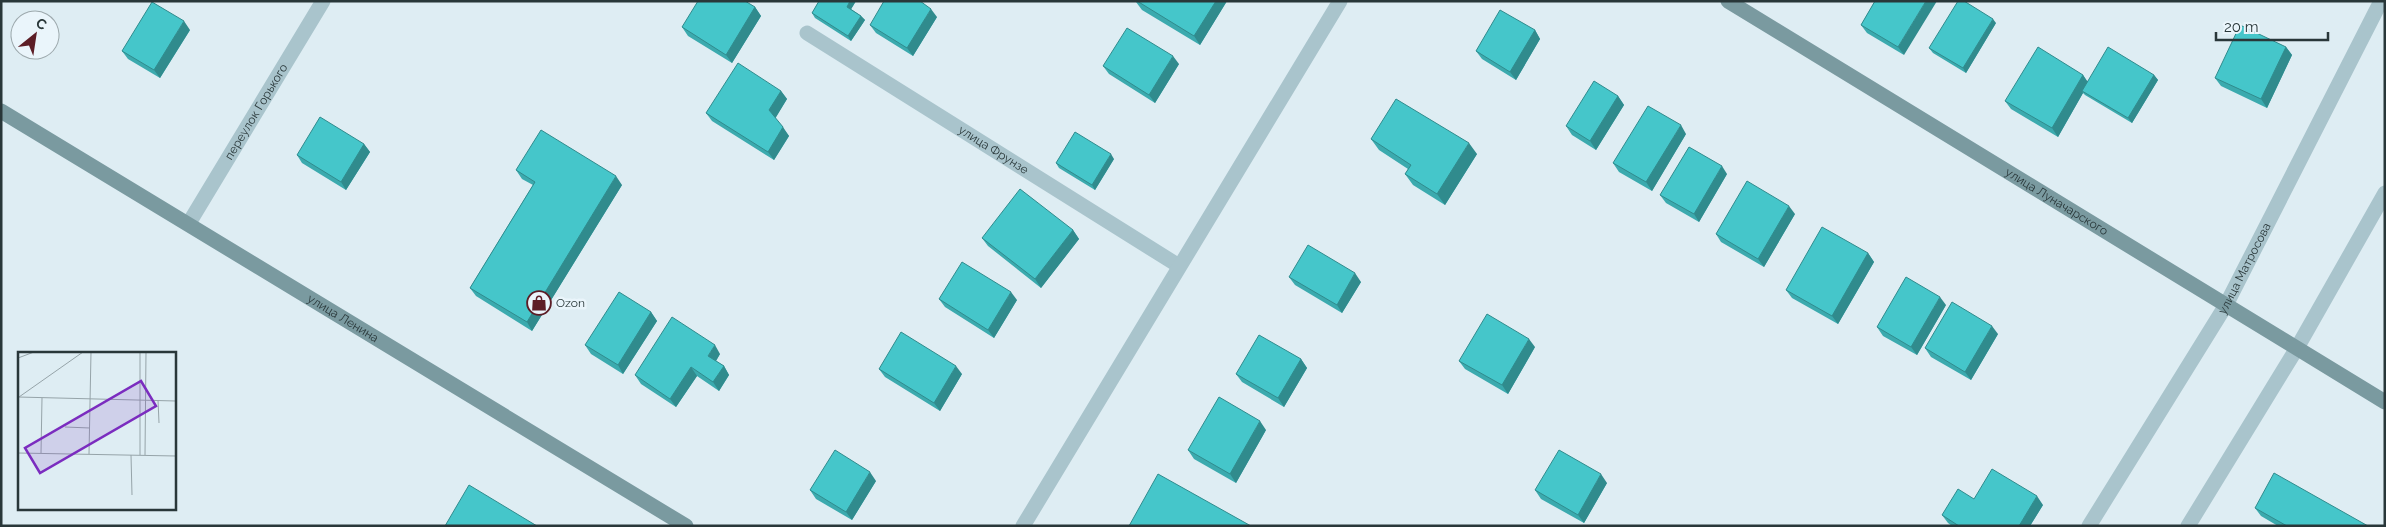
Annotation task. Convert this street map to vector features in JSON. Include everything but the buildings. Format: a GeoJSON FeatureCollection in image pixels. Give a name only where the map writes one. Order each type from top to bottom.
{"type":"FeatureCollection","features":[{"type":"Feature","properties":{"kind":"main road","name":"улица Луначарского"},"geometry":{"type":"LineString","coordinates":[[1728,1],[2385,402]]}},
{"type":"Feature","properties":{"kind":"main road","name":"улица Ленина"},"geometry":{"type":"LineString","coordinates":[[1,111],[189,223],[686,526]]}},
{"type":"Feature","properties":{"kind":"street","name":"переулок Горького"},"geometry":{"type":"LineString","coordinates":[[189,223],[323,1]]}},
{"type":"Feature","properties":{"kind":"street"},"geometry":{"type":"LineString","coordinates":[[1023,526],[1340,1]]}},
{"type":"Feature","properties":{"kind":"street","name":"улица Матросова"},"geometry":{"type":"LineString","coordinates":[[2089,526],[2226,305],[2382,1]]}},
{"type":"Feature","properties":{"kind":"street","name":"улица Фрунзе"},"geometry":{"type":"LineString","coordinates":[[807,33],[1180,266]]}},
{"type":"Feature","properties":{"kind":"street"},"geometry":{"type":"LineString","coordinates":[[2188,526],[2297,348],[2385,193]]}},
{"type":"Feature","properties":{"kind":"place","name":"Ozon"},"geometry":{"type":"Point","coordinates":[539,303]}}]}
